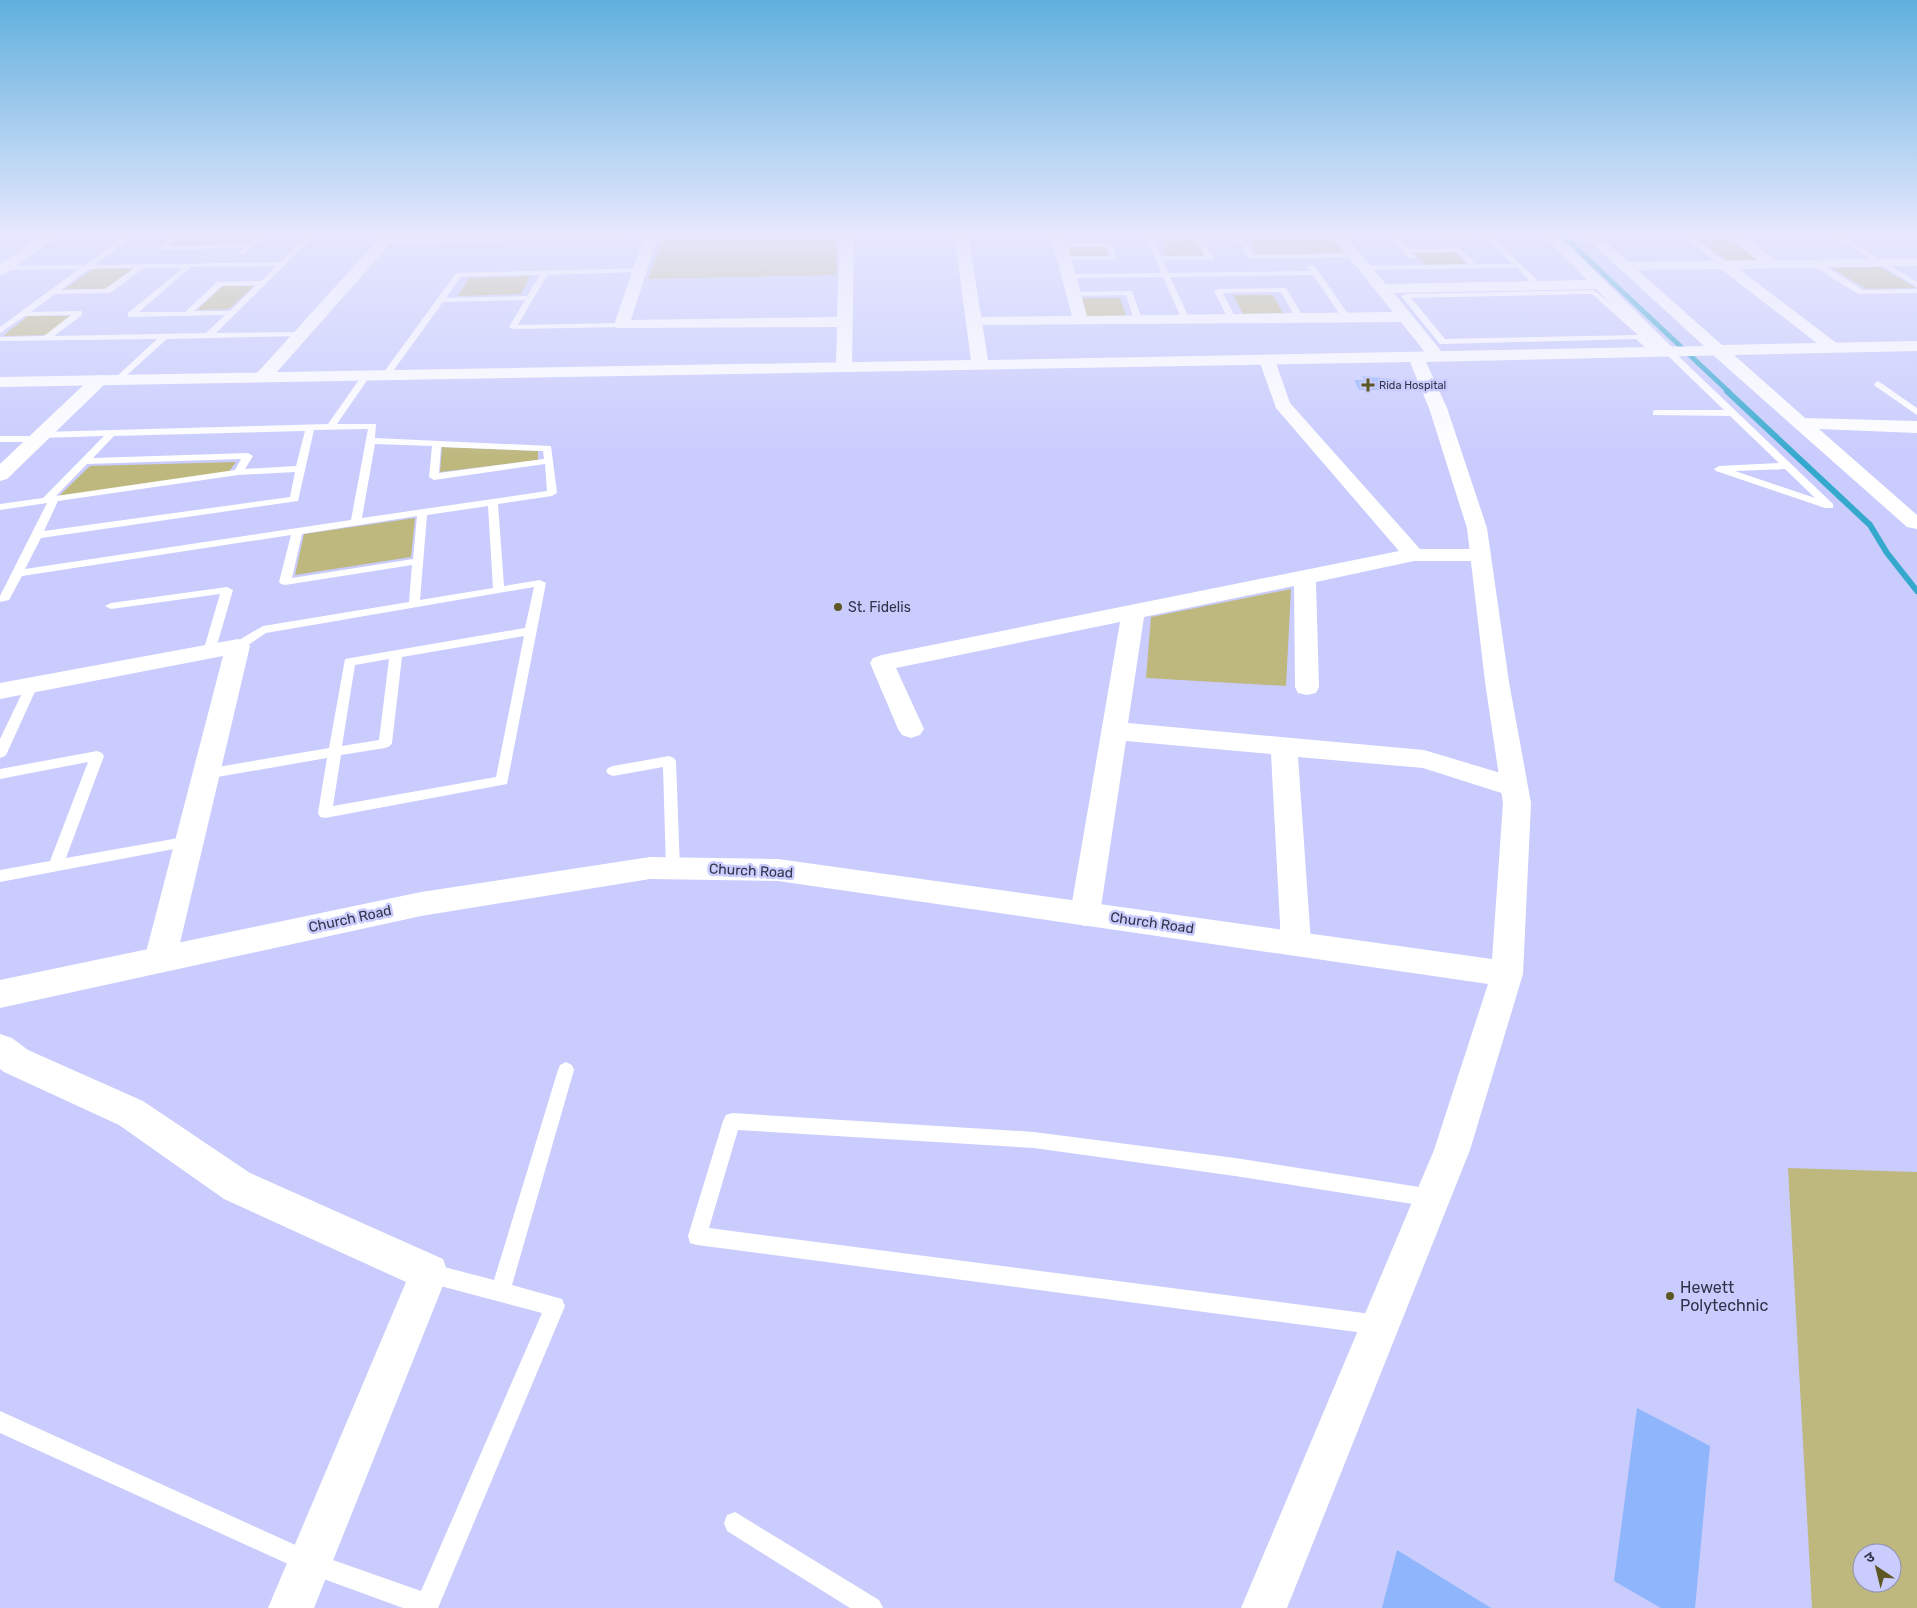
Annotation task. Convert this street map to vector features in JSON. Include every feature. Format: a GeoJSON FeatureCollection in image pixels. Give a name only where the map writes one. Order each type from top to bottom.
{"type":"FeatureCollection","features":[{"type":"Feature","properties":{"kind":"street"},"geometry":{"type":"LineString","coordinates":[[263,378],[325,308]]}},
{"type":"Feature","properties":{"kind":"street"},"geometry":{"type":"LineString","coordinates":[[628,308],[622,325],[845,322]]}},
{"type":"Feature","properties":{"kind":"street"},"geometry":{"type":"LineString","coordinates":[[844,368],[845,308]]}},
{"type":"Feature","properties":{"kind":"street"},"geometry":{"type":"LineString","coordinates":[[972,308],[980,365]]}},
{"type":"Feature","properties":{"kind":"street"},"geometry":{"type":"LineString","coordinates":[[1077,308],[1080,321]]}},
{"type":"Feature","properties":{"kind":"street"},"geometry":{"type":"LineString","coordinates":[[1264,1608],[1452,1150],[1506,974],[1517,803],[1497,682],[1477,528],[1438,408],[1427,357],[1405,317],[1398,308]]}},
{"type":"Feature","properties":{"kind":"street"},"geometry":{"type":"LineString","coordinates":[[1626,308],[1673,352]]}},
{"type":"Feature","properties":{"kind":"street"},"geometry":{"type":"LineString","coordinates":[[1671,308],[1914,523],[1917,523]]}},
{"type":"Feature","properties":{"kind":"street"},"geometry":{"type":"LineString","coordinates":[[1781,308],[1833,348]]}},
{"type":"Feature","properties":{"kind":"street"},"geometry":{"type":"LineString","coordinates":[[974,322],[1405,317]]}},
{"type":"Feature","properties":{"kind":"street"},"geometry":{"type":"LineString","coordinates":[[0,382],[844,368],[1917,346]]}},
{"type":"Feature","properties":{"kind":"street"},"geometry":{"type":"LineString","coordinates":[[1267,360],[1282,404],[1414,555]]}},
{"type":"Feature","properties":{"kind":"street"},"geometry":{"type":"LineString","coordinates":[[1,474],[99,380]]}},
{"type":"Feature","properties":{"kind":"street"},"geometry":{"type":"LineString","coordinates":[[1802,424],[1917,427]]}},
{"type":"Feature","properties":{"kind":"street"},"geometry":{"type":"LineString","coordinates":[[911,729],[882,663],[1414,555],[1480,555]]}},
{"type":"Feature","properties":{"kind":"street"},"geometry":{"type":"LineString","coordinates":[[1305,578],[1307,687]]}},
{"type":"Feature","properties":{"kind":"street"},"geometry":{"type":"LineString","coordinates":[[1085,914],[1133,613]]}},
{"type":"Feature","properties":{"kind":"street"},"geometry":{"type":"LineString","coordinates":[[0,691],[238,646],[160,960]]}},
{"type":"Feature","properties":{"kind":"street"},"geometry":{"type":"LineString","coordinates":[[1114,731],[1424,759],[1514,787]]}},
{"type":"Feature","properties":{"kind":"street"},"geometry":{"type":"LineString","coordinates":[[1284,746],[1296,944]]}},
{"type":"Feature","properties":{"kind":"street","name":"Church Road"},"geometry":{"type":"LineString","coordinates":[[0,994],[421,904],[650,868],[778,870],[1506,974]]}},
{"type":"Feature","properties":{"kind":"street"},"geometry":{"type":"LineString","coordinates":[[0,1049],[16,1061],[131,1112],[237,1186],[429,1273],[291,1608]]}},
{"type":"Feature","properties":{"kind":"lane"},"geometry":{"type":"LineString","coordinates":[[0,331],[32,308]]}},
{"type":"Feature","properties":{"kind":"lane"},"geometry":{"type":"LineString","coordinates":[[139,308],[131,315],[232,313]]}},
{"type":"Feature","properties":{"kind":"lane"},"geometry":{"type":"LineString","coordinates":[[188,314],[194,308]]}},
{"type":"Feature","properties":{"kind":"lane"},"geometry":{"type":"LineString","coordinates":[[208,336],[237,308]]}},
{"type":"Feature","properties":{"kind":"lane"},"geometry":{"type":"LineString","coordinates":[[386,376],[435,308]]}},
{"type":"Feature","properties":{"kind":"lane"},"geometry":{"type":"LineString","coordinates":[[524,308],[514,327],[622,325]]}},
{"type":"Feature","properties":{"kind":"lane"},"geometry":{"type":"LineString","coordinates":[[1134,308],[1138,320]]}},
{"type":"Feature","properties":{"kind":"lane"},"geometry":{"type":"LineString","coordinates":[[1181,308],[1186,320]]}},
{"type":"Feature","properties":{"kind":"lane"},"geometry":{"type":"LineString","coordinates":[[1227,308],[1232,319]]}},
{"type":"Feature","properties":{"kind":"lane"},"geometry":{"type":"LineString","coordinates":[[1294,308],[1300,318]]}},
{"type":"Feature","properties":{"kind":"lane"},"geometry":{"type":"LineString","coordinates":[[1339,308],[1346,318]]}},
{"type":"Feature","properties":{"kind":"lane"},"geometry":{"type":"LineString","coordinates":[[1415,308],[1443,342],[1646,337],[1613,308]]}},
{"type":"Feature","properties":{"kind":"lane"},"geometry":{"type":"LineString","coordinates":[[24,314],[79,313],[46,338]]}},
{"type":"Feature","properties":{"kind":"lane"},"geometry":{"type":"LineString","coordinates":[[0,339],[302,334]]}},
{"type":"Feature","properties":{"kind":"lane"},"geometry":{"type":"LineString","coordinates":[[118,380],[166,336]]}},
{"type":"Feature","properties":{"kind":"lane"},"geometry":{"type":"LineString","coordinates":[[1638,337],[1673,352],[1829,506],[1719,469],[1788,466]]}},
{"type":"Feature","properties":{"kind":"lane"},"geometry":{"type":"LineString","coordinates":[[331,427],[366,376]]}},
{"type":"Feature","properties":{"kind":"lane"},"geometry":{"type":"LineString","coordinates":[[1878,384],[1914,409]]}},
{"type":"Feature","properties":{"kind":"lane"},"geometry":{"type":"LineString","coordinates":[[1656,413],[1733,413]]}},
{"type":"Feature","properties":{"kind":"lane"},"geometry":{"type":"LineString","coordinates":[[0,439],[113,432],[373,426],[356,523]]}},
{"type":"Feature","properties":{"kind":"lane"},"geometry":{"type":"LineString","coordinates":[[36,535],[294,499],[310,427]]}},
{"type":"Feature","properties":{"kind":"lane"},"geometry":{"type":"LineString","coordinates":[[0,599],[5,598],[18,573],[36,535],[49,500],[113,432]]}},
{"type":"Feature","properties":{"kind":"lane"},"geometry":{"type":"LineString","coordinates":[[18,573],[552,493],[548,448],[370,441]]}},
{"type":"Feature","properties":{"kind":"lane"},"geometry":{"type":"LineString","coordinates":[[437,444],[434,477],[549,461]]}},
{"type":"Feature","properties":{"kind":"lane"},"geometry":{"type":"LineString","coordinates":[[84,461],[248,456],[238,472]]}},
{"type":"Feature","properties":{"kind":"lane"},"geometry":{"type":"LineString","coordinates":[[0,507],[238,472],[300,469]]}},
{"type":"Feature","properties":{"kind":"lane"},"geometry":{"type":"LineString","coordinates":[[493,502],[499,590]]}},
{"type":"Feature","properties":{"kind":"lane"},"geometry":{"type":"LineString","coordinates":[[414,605],[422,513]]}},
{"type":"Feature","properties":{"kind":"lane"},"geometry":{"type":"LineString","coordinates":[[297,531],[285,582],[418,561]]}},
{"type":"Feature","properties":{"kind":"lane"},"geometry":{"type":"LineString","coordinates":[[238,646],[263,630],[540,583],[531,631],[502,781],[325,813],[350,662],[531,631]]}},
{"type":"Feature","properties":{"kind":"lane"},"geometry":{"type":"LineString","coordinates":[[111,606],[227,590],[209,652]]}},
{"type":"Feature","properties":{"kind":"lane"},"geometry":{"type":"LineString","coordinates":[[206,774],[385,743],[396,654]]}},
{"type":"Feature","properties":{"kind":"lane"},"geometry":{"type":"LineString","coordinates":[[0,753],[32,685]]}},
{"type":"Feature","properties":{"kind":"lane"},"geometry":{"type":"LineString","coordinates":[[0,774],[97,756],[56,865]]}},
{"type":"Feature","properties":{"kind":"lane"},"geometry":{"type":"LineString","coordinates":[[613,770],[669,761],[673,868]]}},
{"type":"Feature","properties":{"kind":"lane"},"geometry":{"type":"LineString","coordinates":[[0,876],[190,841]]}},
{"type":"Feature","properties":{"kind":"lane"},"geometry":{"type":"LineString","coordinates":[[500,1291],[566,1070]]}},
{"type":"Feature","properties":{"kind":"lane"},"geometry":{"type":"LineString","coordinates":[[1380,1325],[697,1236],[732,1121],[1034,1140],[1244,1168],[1433,1198]]}},
{"type":"Feature","properties":{"kind":"lane"},"geometry":{"type":"LineString","coordinates":[[0,1422],[310,1563],[427,1606],[556,1306],[429,1273]]}},
{"type":"Feature","properties":{"kind":"lane"},"geometry":{"type":"LineString","coordinates":[[735,1523],[871,1608]]}},
{"type":"Feature","properties":{"kind":"shaded area"},"geometry":{"type":"Polygon","coordinates":[[[199,308],[230,308],[229,309],[197,310],[199,308]]]}},
{"type":"Feature","properties":{"kind":"shaded area"},"geometry":{"type":"Polygon","coordinates":[[[1083,308],[1123,308],[1126,316],[1086,317],[1083,308]]]}},
{"type":"Feature","properties":{"kind":"shaded area"},"geometry":{"type":"Polygon","coordinates":[[[1240,308],[1280,308],[1283,313],[1243,314],[1240,308]]]}},
{"type":"Feature","properties":{"kind":"shaded area"},"geometry":{"type":"Polygon","coordinates":[[[28,316],[71,316],[46,335],[3,336],[28,316]]]}},
{"type":"Feature","properties":{"kind":"shaded area"},"geometry":{"type":"Polygon","coordinates":[[[442,447],[538,451],[538,460],[440,472],[442,447]]]}},
{"type":"Feature","properties":{"kind":"shaded area"},"geometry":{"type":"Polygon","coordinates":[[[236,462],[227,474],[59,496],[90,466],[236,462]]]}},
{"type":"Feature","properties":{"kind":"shaded area"},"geometry":{"type":"Polygon","coordinates":[[[415,518],[411,557],[295,575],[304,534],[415,518]]]}},
{"type":"Feature","properties":{"kind":"shaded area"},"geometry":{"type":"Polygon","coordinates":[[[1291,589],[1286,686],[1146,678],[1151,617],[1291,589]]]}},
{"type":"Feature","properties":{"kind":"shaded area"},"geometry":{"type":"Polygon","coordinates":[[[1788,1168],[1917,1172],[1917,1608],[1812,1608],[1788,1168]]]}},
{"type":"Feature","properties":{"kind":"building"},"geometry":{"type":"Polygon","coordinates":[[[1362,376],[1392,379],[1398,390],[1359,390],[1354,380],[1364,380],[1362,376]]]}},
{"type":"Feature","properties":{"kind":"building"},"geometry":{"type":"Polygon","coordinates":[[[1637,1408],[1710,1446],[1695,1608],[1661,1608],[1614,1581],[1637,1408]]]}},
{"type":"Feature","properties":{"kind":"building"},"geometry":{"type":"Polygon","coordinates":[[[1397,1550],[1491,1608],[1382,1608],[1397,1550]]]}},
{"type":"Feature","properties":{"kind":"waterway"},"geometry":{"type":"LineString","coordinates":[[1640,308],[1729,392]]}},
{"type":"Feature","properties":{"kind":"waterway"},"geometry":{"type":"LineString","coordinates":[[1727,391],[1870,525],[1887,553],[1917,591]]}},
{"type":"Feature","properties":{"kind":"place","name":"Rida Hospital"},"geometry":{"type":"Point","coordinates":[1368,385]}},
{"type":"Feature","properties":{"kind":"place","name":"St. Fidelis"},"geometry":{"type":"Point","coordinates":[838,607]}},
{"type":"Feature","properties":{"kind":"place","name":"Hewett Polytechnic"},"geometry":{"type":"Point","coordinates":[1670,1296]}}]}
